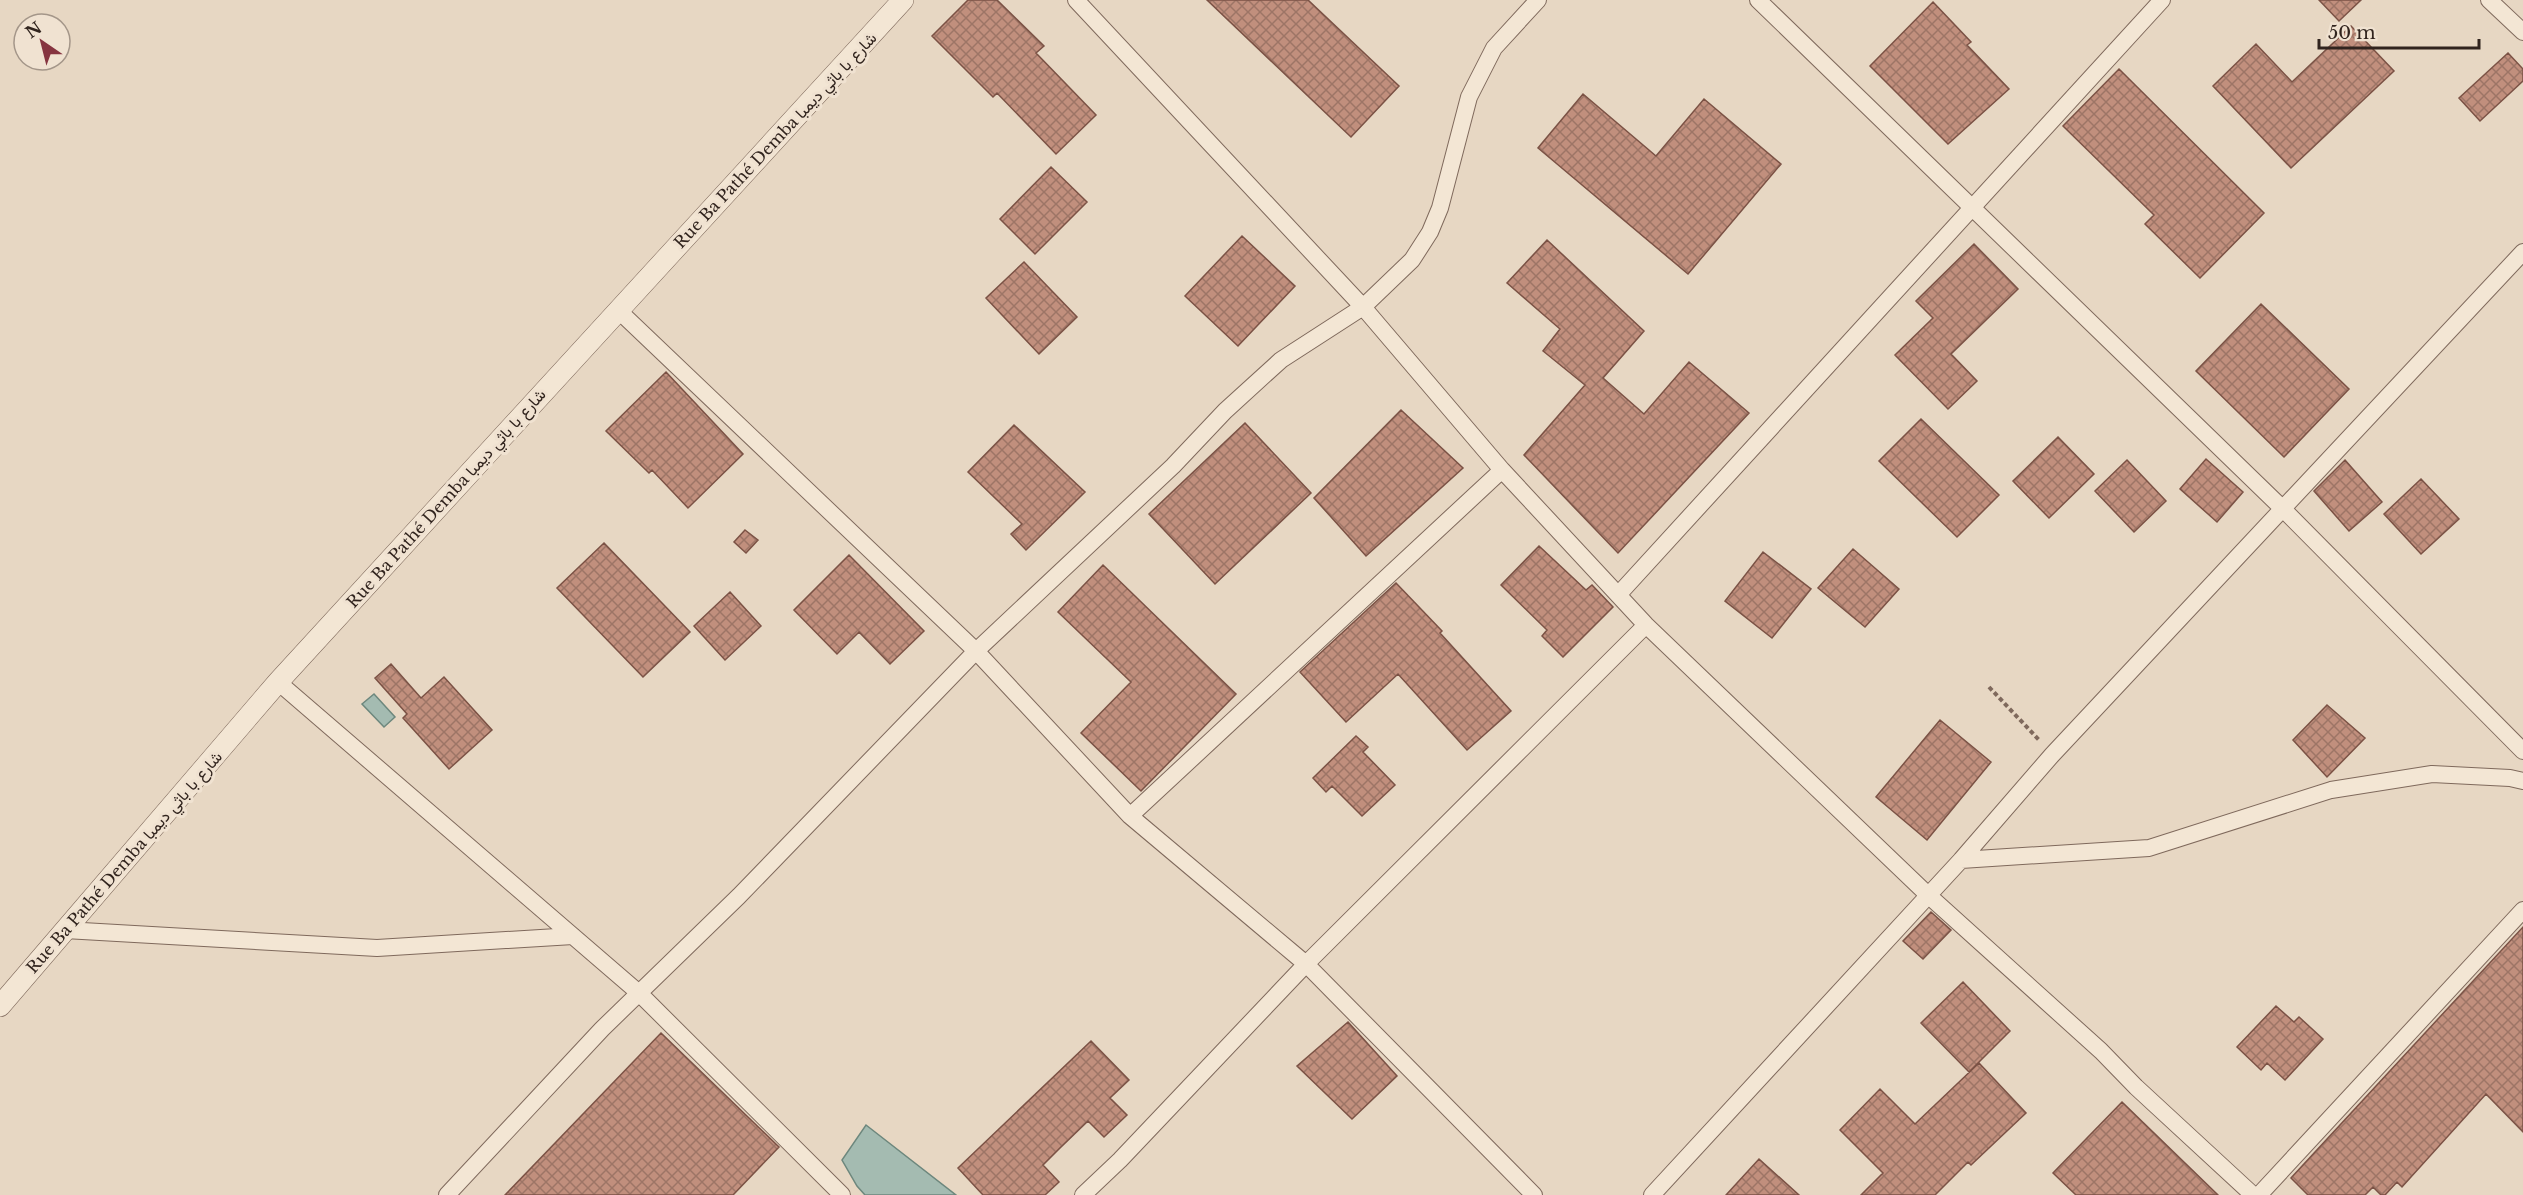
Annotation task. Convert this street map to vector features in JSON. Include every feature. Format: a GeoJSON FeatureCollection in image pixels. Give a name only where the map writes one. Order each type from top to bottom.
{"type":"FeatureCollection","features":[{"type":"Feature","properties":{"kind":"street","name":"Rue Ba Pathé Demba شارع با باثي ديمبا"},"geometry":{"type":"LineString","coordinates":[[0,1006],[278,682],[903,0]]}},
{"type":"Feature","properties":{"kind":"street"},"geometry":{"type":"LineString","coordinates":[[1076,0],[1363,308],[1502,470],[1646,625],[1928,895],[2101,1051],[2136,1087],[2253,1195]]}},
{"type":"Feature","properties":{"kind":"street"},"geometry":{"type":"LineString","coordinates":[[447,1195],[602,1029],[739,896],[975,651],[1173,466],[1225,411],[1281,360],[1363,308],[1412,260],[1430,232],[1440,208],[1469,97],[1494,48],[1538,0]]}},
{"type":"Feature","properties":{"kind":"street"},"geometry":{"type":"LineString","coordinates":[[1758,0],[2284,510],[2523,751]]}},
{"type":"Feature","properties":{"kind":"street"},"geometry":{"type":"LineString","coordinates":[[1618,595],[2162,0]]}},
{"type":"Feature","properties":{"kind":"street"},"geometry":{"type":"LineString","coordinates":[[2489,0],[2523,32]]}},
{"type":"Feature","properties":{"kind":"street"},"geometry":{"type":"LineString","coordinates":[[1652,1195],[1961,860],[2052,755],[2284,510],[2523,252]]}},
{"type":"Feature","properties":{"kind":"street"},"geometry":{"type":"LineString","coordinates":[[618,310],[975,651],[1130,816],[1306,964],[1534,1195]]}},
{"type":"Feature","properties":{"kind":"street"},"geometry":{"type":"LineString","coordinates":[[1130,816],[1502,470]]}},
{"type":"Feature","properties":{"kind":"street"},"geometry":{"type":"LineString","coordinates":[[1083,1195],[1120,1160],[1306,964],[1646,625]]}},
{"type":"Feature","properties":{"kind":"street"},"geometry":{"type":"LineString","coordinates":[[278,682],[639,993],[842,1195]]}},
{"type":"Feature","properties":{"kind":"street"},"geometry":{"type":"LineString","coordinates":[[1961,860],[2149,848],[2331,790],[2432,774],[2510,778],[2523,781]]}},
{"type":"Feature","properties":{"kind":"street"},"geometry":{"type":"LineString","coordinates":[[2259,1195],[2523,910]]}},
{"type":"Feature","properties":{"kind":"street"},"geometry":{"type":"LineString","coordinates":[[65,930],[377,948],[573,936]]}},
{"type":"Feature","properties":{"kind":"path"},"geometry":{"type":"LineString","coordinates":[[1989,687],[2052,755]]}},
{"type":"Feature","properties":{"kind":"shaded area"},"geometry":{"type":"Polygon","coordinates":[[[374,694],[395,717],[384,727],[362,704],[374,694]]]}},
{"type":"Feature","properties":{"kind":"shaded area"},"geometry":{"type":"Polygon","coordinates":[[[866,1125],[956,1195],[865,1195],[842,1160],[866,1125]]]}},
{"type":"Feature","properties":{"kind":"building"},"geometry":{"type":"Polygon","coordinates":[[[968,0],[997,0],[1044,46],[1036,53],[1096,115],[1056,154],[997,93],[993,97],[932,36],[968,0]]]}},
{"type":"Feature","properties":{"kind":"building"},"geometry":{"type":"Polygon","coordinates":[[[1207,0],[1308,0],[1399,86],[1351,137],[1207,0]]]}},
{"type":"Feature","properties":{"kind":"building"},"geometry":{"type":"Polygon","coordinates":[[[2319,0],[2361,0],[2339,21],[2319,0]]]}},
{"type":"Feature","properties":{"kind":"building"},"geometry":{"type":"Polygon","coordinates":[[[1933,2],[1971,42],[1967,45],[2009,89],[1948,144],[1870,66],[1933,2]]]}},
{"type":"Feature","properties":{"kind":"building"},"geometry":{"type":"Polygon","coordinates":[[[2351,26],[2394,71],[2291,168],[2213,86],[2256,44],[2292,82],[2351,26]]]}},
{"type":"Feature","properties":{"kind":"building"},"geometry":{"type":"Polygon","coordinates":[[[2508,53],[2523,69],[2523,81],[2480,121],[2459,98],[2508,53]]]}},
{"type":"Feature","properties":{"kind":"building"},"geometry":{"type":"Polygon","coordinates":[[[2119,69],[2264,213],[2200,278],[2145,224],[2154,215],[2063,126],[2119,69]]]}},
{"type":"Feature","properties":{"kind":"building"},"geometry":{"type":"Polygon","coordinates":[[[1583,94],[1656,156],[1704,99],[1781,164],[1688,274],[1538,148],[1583,94]]]}},
{"type":"Feature","properties":{"kind":"building"},"geometry":{"type":"Polygon","coordinates":[[[1051,167],[1087,202],[1035,254],[1000,219],[1051,167]]]}},
{"type":"Feature","properties":{"kind":"building"},"geometry":{"type":"Polygon","coordinates":[[[1242,236],[1295,286],[1238,346],[1185,296],[1242,236]]]}},
{"type":"Feature","properties":{"kind":"building"},"geometry":{"type":"Polygon","coordinates":[[[1547,240],[1644,331],[1603,378],[1644,414],[1689,362],[1749,413],[1618,553],[1524,455],[1585,385],[1543,351],[1560,329],[1507,283],[1547,240]]]}},
{"type":"Feature","properties":{"kind":"building"},"geometry":{"type":"Polygon","coordinates":[[[1974,244],[2018,289],[1951,354],[1977,381],[1948,409],[1895,355],[1933,318],[1916,301],[1974,244]]]}},
{"type":"Feature","properties":{"kind":"building"},"geometry":{"type":"Polygon","coordinates":[[[1024,262],[1077,317],[1039,354],[986,298],[1024,262]]]}},
{"type":"Feature","properties":{"kind":"building"},"geometry":{"type":"Polygon","coordinates":[[[2261,304],[2349,389],[2284,457],[2196,371],[2261,304]]]}},
{"type":"Feature","properties":{"kind":"building"},"geometry":{"type":"Polygon","coordinates":[[[666,372],[743,454],[688,508],[652,470],[649,473],[606,431],[666,372]]]}},
{"type":"Feature","properties":{"kind":"building"},"geometry":{"type":"Polygon","coordinates":[[[1401,410],[1463,468],[1366,556],[1314,498],[1401,410]]]}},
{"type":"Feature","properties":{"kind":"building"},"geometry":{"type":"Polygon","coordinates":[[[1921,419],[1999,495],[1957,537],[1879,461],[1921,419]]]}},
{"type":"Feature","properties":{"kind":"building"},"geometry":{"type":"Polygon","coordinates":[[[1245,423],[1311,493],[1215,584],[1149,514],[1245,423]]]}},
{"type":"Feature","properties":{"kind":"building"},"geometry":{"type":"Polygon","coordinates":[[[1014,425],[1085,492],[1026,550],[1011,534],[1022,524],[968,472],[1014,425]]]}},
{"type":"Feature","properties":{"kind":"building"},"geometry":{"type":"Polygon","coordinates":[[[2058,437],[2094,474],[2049,518],[2013,481],[2058,437]]]}},
{"type":"Feature","properties":{"kind":"building"},"geometry":{"type":"Polygon","coordinates":[[[2206,459],[2243,492],[2217,522],[2180,489],[2206,459]]]}},
{"type":"Feature","properties":{"kind":"building"},"geometry":{"type":"Polygon","coordinates":[[[2127,460],[2166,501],[2134,532],[2095,491],[2127,460]]]}},
{"type":"Feature","properties":{"kind":"building"},"geometry":{"type":"Polygon","coordinates":[[[2345,460],[2382,502],[2349,531],[2314,491],[2345,460]]]}},
{"type":"Feature","properties":{"kind":"building"},"geometry":{"type":"Polygon","coordinates":[[[2421,479],[2459,519],[2421,554],[2384,514],[2421,479]]]}},
{"type":"Feature","properties":{"kind":"building"},"geometry":{"type":"Polygon","coordinates":[[[745,530],[758,540],[746,553],[734,542],[745,530]]]}},
{"type":"Feature","properties":{"kind":"building"},"geometry":{"type":"Polygon","coordinates":[[[604,543],[690,632],[643,677],[557,588],[604,543]]]}},
{"type":"Feature","properties":{"kind":"building"},"geometry":{"type":"Polygon","coordinates":[[[1539,546],[1586,590],[1592,585],[1613,607],[1563,657],[1542,636],[1547,630],[1501,585],[1539,546]]]}},
{"type":"Feature","properties":{"kind":"building"},"geometry":{"type":"Polygon","coordinates":[[[1853,549],[1899,589],[1865,627],[1818,588],[1853,549]]]}},
{"type":"Feature","properties":{"kind":"building"},"geometry":{"type":"Polygon","coordinates":[[[1763,552],[1811,589],[1772,638],[1725,601],[1763,552]]]}},
{"type":"Feature","properties":{"kind":"building"},"geometry":{"type":"Polygon","coordinates":[[[849,555],[924,631],[890,664],[859,632],[837,654],[794,610],[849,555]]]}},
{"type":"Feature","properties":{"kind":"building"},"geometry":{"type":"Polygon","coordinates":[[[1103,565],[1236,694],[1141,791],[1081,733],[1131,682],[1058,612],[1103,565]]]}},
{"type":"Feature","properties":{"kind":"building"},"geometry":{"type":"Polygon","coordinates":[[[1396,583],[1442,631],[1440,633],[1511,711],[1467,750],[1398,674],[1346,722],[1300,672],[1396,583]]]}},
{"type":"Feature","properties":{"kind":"building"},"geometry":{"type":"Polygon","coordinates":[[[730,592],[761,626],[725,660],[694,626],[730,592]]]}},
{"type":"Feature","properties":{"kind":"building"},"geometry":{"type":"Polygon","coordinates":[[[391,664],[421,698],[444,677],[492,730],[449,769],[403,718],[407,714],[375,678],[391,664]]]}},
{"type":"Feature","properties":{"kind":"building"},"geometry":{"type":"Polygon","coordinates":[[[2327,705],[2365,738],[2327,777],[2293,740],[2327,705]]]}},
{"type":"Feature","properties":{"kind":"building"},"geometry":{"type":"Polygon","coordinates":[[[1940,720],[1991,762],[1927,840],[1876,797],[1940,720]]]}},
{"type":"Feature","properties":{"kind":"building"},"geometry":{"type":"Polygon","coordinates":[[[1356,736],[1368,747],[1363,752],[1395,785],[1362,816],[1332,786],[1326,792],[1313,778],[1356,736]]]}},
{"type":"Feature","properties":{"kind":"building"},"geometry":{"type":"Polygon","coordinates":[[[1931,912],[1951,930],[1923,959],[1903,941],[1931,912]]]}},
{"type":"Feature","properties":{"kind":"building"},"geometry":{"type":"Polygon","coordinates":[[[2523,927],[2523,1132],[2486,1094],[2402,1187],[2397,1182],[2385,1195],[2381,1195],[2373,1187],[2365,1195],[2308,1195],[2291,1178],[2523,927]]]}},
{"type":"Feature","properties":{"kind":"building"},"geometry":{"type":"Polygon","coordinates":[[[1963,982],[2010,1031],[1969,1072],[1921,1023],[1963,982]]]}},
{"type":"Feature","properties":{"kind":"building"},"geometry":{"type":"Polygon","coordinates":[[[2276,1006],[2294,1022],[2299,1017],[2323,1039],[2285,1080],[2267,1063],[2261,1070],[2237,1047],[2276,1006]]]}},
{"type":"Feature","properties":{"kind":"building"},"geometry":{"type":"Polygon","coordinates":[[[1348,1022],[1397,1076],[1352,1119],[1297,1066],[1348,1022]]]}},
{"type":"Feature","properties":{"kind":"building"},"geometry":{"type":"Polygon","coordinates":[[[661,1033],[779,1147],[733,1195],[505,1195],[661,1033]]]}},
{"type":"Feature","properties":{"kind":"building"},"geometry":{"type":"Polygon","coordinates":[[[1091,1041],[1129,1080],[1110,1098],[1127,1115],[1104,1137],[1088,1121],[1060,1148],[1043,1165],[1059,1182],[1045,1195],[983,1195],[958,1168],[1091,1041]]]}},
{"type":"Feature","properties":{"kind":"building"},"geometry":{"type":"Polygon","coordinates":[[[1979,1063],[2026,1113],[1971,1165],[1968,1162],[1935,1195],[1861,1195],[1883,1173],[1840,1130],[1880,1089],[1915,1124],[1979,1063]]]}},
{"type":"Feature","properties":{"kind":"building"},"geometry":{"type":"Polygon","coordinates":[[[2122,1102],[2218,1195],[2076,1195],[2053,1173],[2122,1102]]]}},
{"type":"Feature","properties":{"kind":"building"},"geometry":{"type":"Polygon","coordinates":[[[1759,1159],[1799,1195],[1726,1195],[1759,1159]]]}}]}
